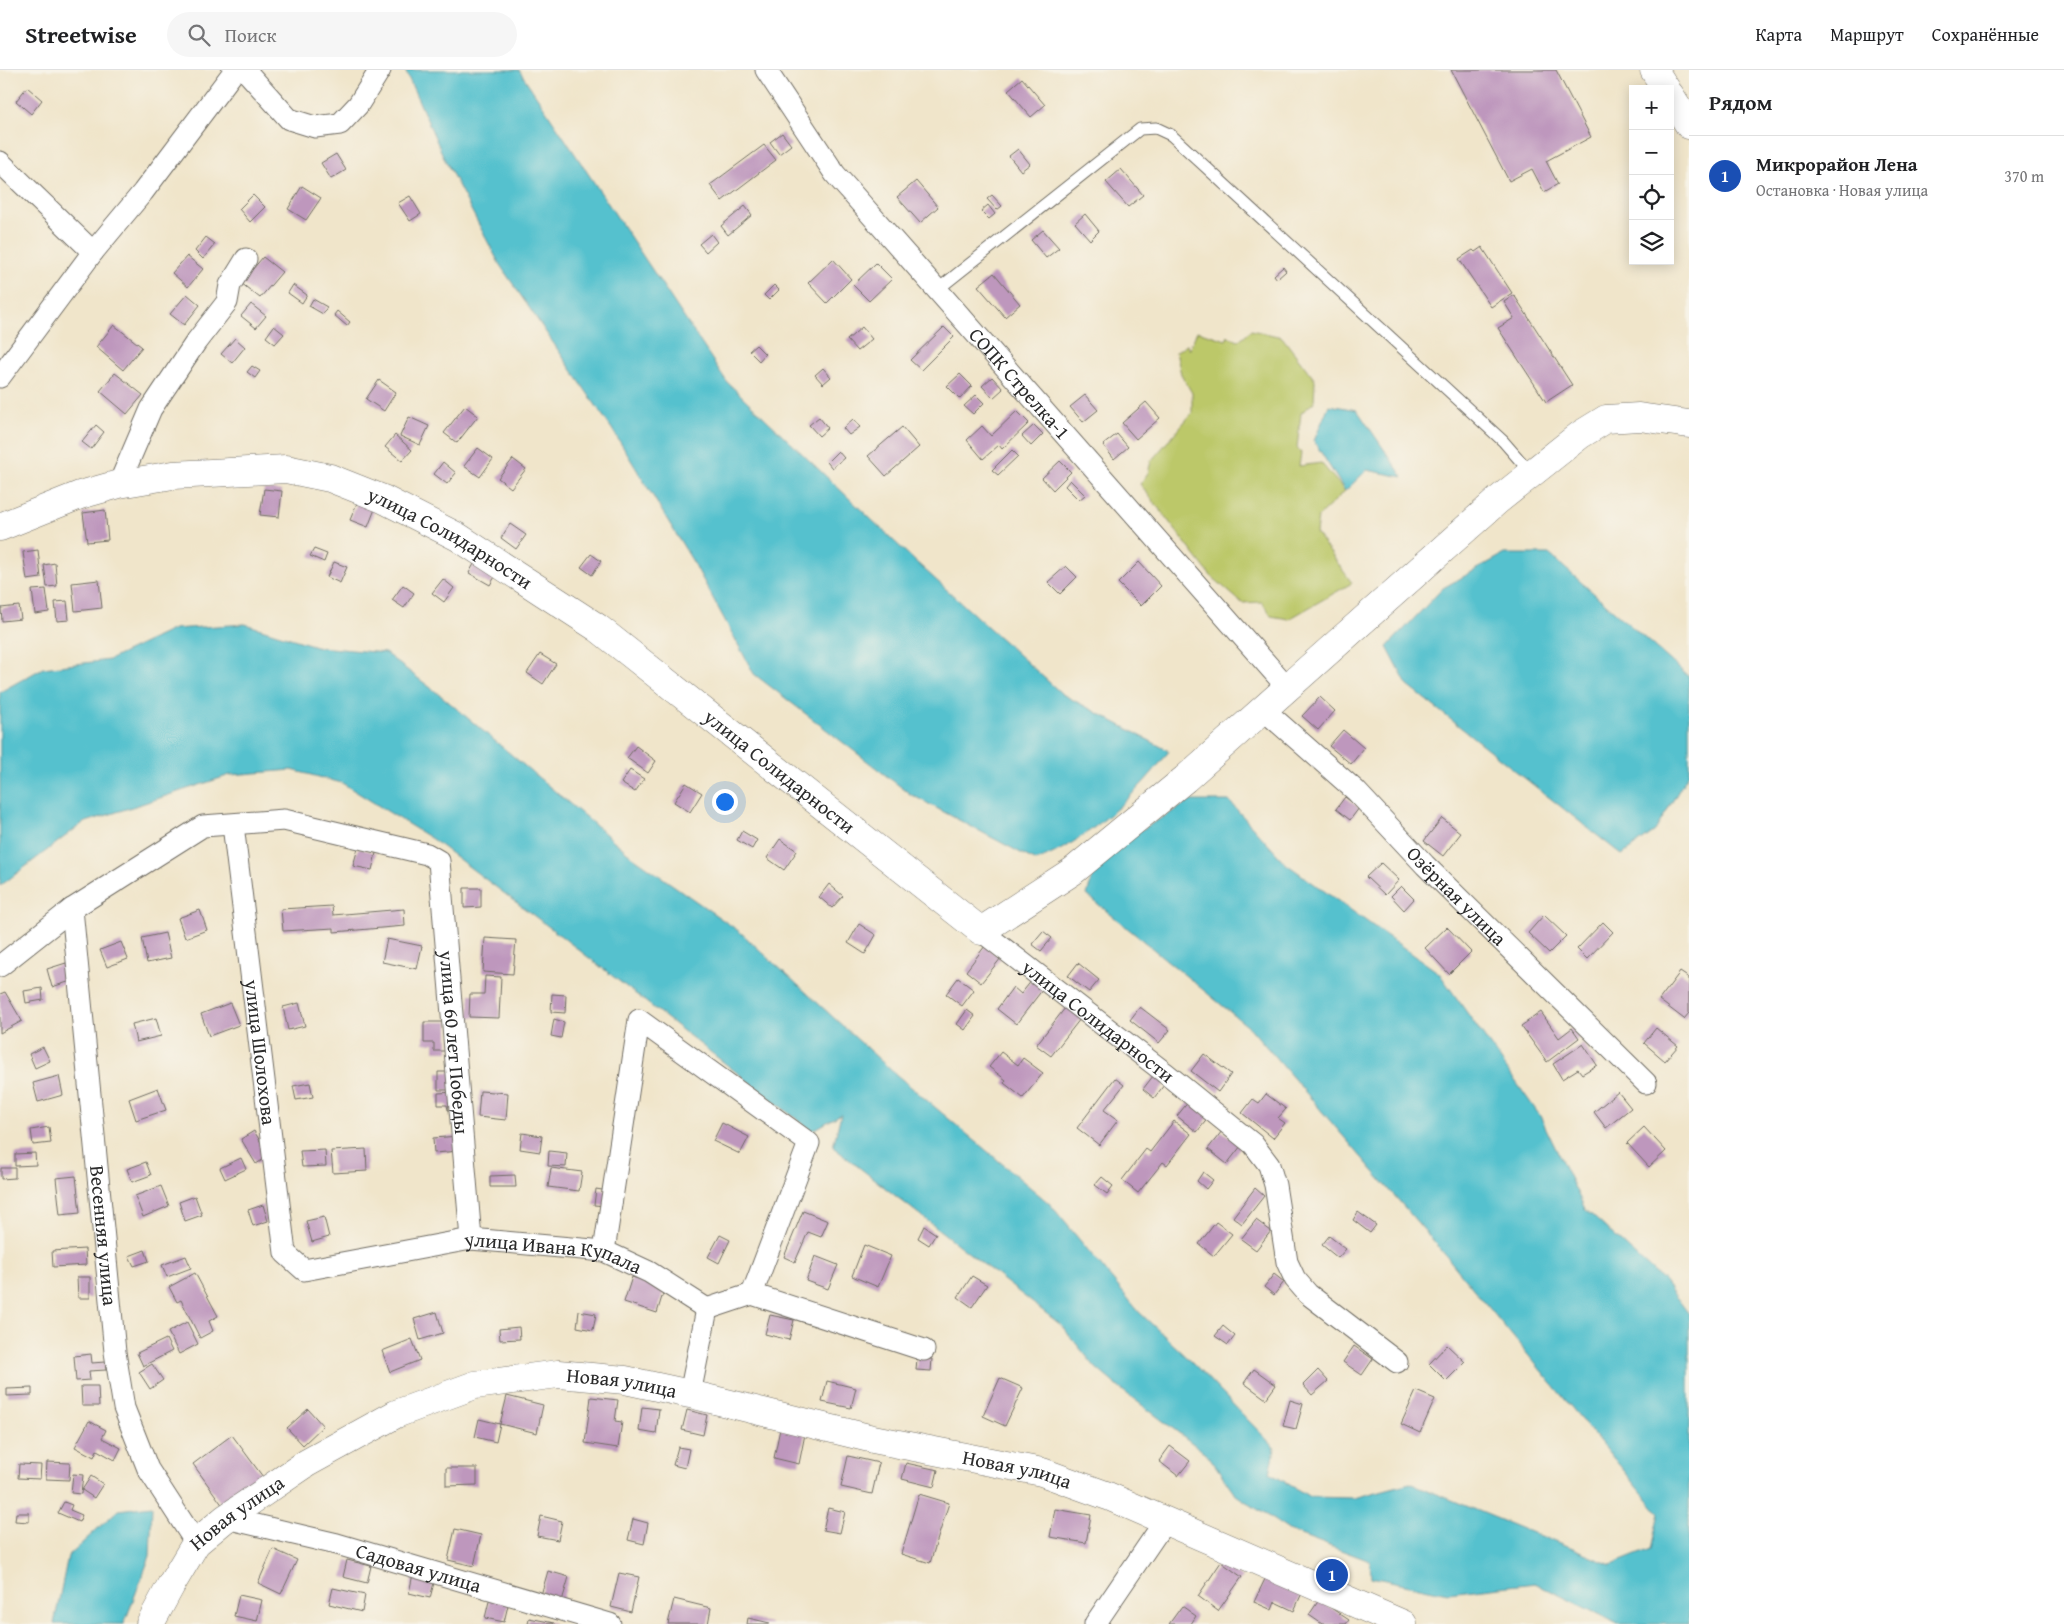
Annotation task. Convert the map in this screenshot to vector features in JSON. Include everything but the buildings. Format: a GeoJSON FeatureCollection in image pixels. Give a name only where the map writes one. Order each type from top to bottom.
{"type":"FeatureCollection","features":[{"type":"Feature","properties":{"kind":"street"},"geometry":{"type":"LineString","coordinates":[[0,378],[93,252],[143,192],[235,70]]}},
{"type":"Feature","properties":{"kind":"street"},"geometry":{"type":"LineString","coordinates":[[245,70],[289,119],[315,127],[340,124],[358,105],[380,70]]}},
{"type":"Feature","properties":{"kind":"street","name":"СОПК Стрелка-1"},"geometry":{"type":"LineString","coordinates":[[766,70],[835,174],[1287,687]]}},
{"type":"Feature","properties":{"kind":"street"},"geometry":{"type":"LineString","coordinates":[[1654,70],[1663,85]]}},
{"type":"Feature","properties":{"kind":"street"},"geometry":{"type":"LineString","coordinates":[[1674,101],[1689,125]]}},
{"type":"Feature","properties":{"kind":"street"},"geometry":{"type":"LineString","coordinates":[[0,162],[93,252]]}},
{"type":"Feature","properties":{"kind":"street"},"geometry":{"type":"LineString","coordinates":[[119,484],[150,409],[196,342],[227,302],[230,285],[246,260]]}},
{"type":"Feature","properties":{"kind":"street"},"geometry":{"type":"LineString","coordinates":[[981,931],[1073,871],[1185,780],[1530,472],[1580,435],[1606,419],[1639,417],[1689,424]]}},
{"type":"Feature","properties":{"kind":"street","name":"улица Солидарности"},"geometry":{"type":"LineString","coordinates":[[0,527],[80,495],[119,484],[173,475],[286,469],[330,478],[383,499],[458,537],[598,628],[1253,1144],[1269,1165],[1287,1262],[1295,1279],[1308,1294],[1397,1362]]}},
{"type":"Feature","properties":{"kind":"street","name":"Озёрная улица"},"geometry":{"type":"LineString","coordinates":[[1264,710],[1356,791],[1425,865],[1646,1083]]}},
{"type":"Feature","properties":{"kind":"street","name":"улица 60 лет Победы"},"geometry":{"type":"LineString","coordinates":[[232,825],[284,820],[427,854],[439,861],[471,1239]]}},
{"type":"Feature","properties":{"kind":"street"},"geometry":{"type":"LineString","coordinates":[[0,966],[72,909],[203,826],[232,825]]}},
{"type":"Feature","properties":{"kind":"street","name":"улица Шолохова"},"geometry":{"type":"LineString","coordinates":[[232,825],[285,1253],[304,1270]]}},
{"type":"Feature","properties":{"kind":"street","name":"Весенняя улица"},"geometry":{"type":"LineString","coordinates":[[72,909],[115,1352],[124,1408],[148,1469],[196,1543]]}},
{"type":"Feature","properties":{"kind":"street"},"geometry":{"type":"LineString","coordinates":[[604,1251],[639,1020],[809,1143],[752,1294]]}},
{"type":"Feature","properties":{"kind":"street","name":"улица Ивана Купала"},"geometry":{"type":"LineString","coordinates":[[304,1270],[471,1239],[604,1251],[649,1272],[707,1309]]}},
{"type":"Feature","properties":{"kind":"street"},"geometry":{"type":"LineString","coordinates":[[690,1394],[707,1309],[752,1294],[924,1350]]}},
{"type":"Feature","properties":{"kind":"street","name":"Новая улица"},"geometry":{"type":"LineString","coordinates":[[150,1624],[196,1543],[226,1518],[307,1462],[396,1414],[475,1385],[558,1374],[625,1380],[873,1439],[1042,1472],[1108,1496],[1403,1624]]}},
{"type":"Feature","properties":{"kind":"street","name":"Садовая улица"},"geometry":{"type":"LineString","coordinates":[[226,1518],[337,1544],[610,1624]]}},
{"type":"Feature","properties":{"kind":"street"},"geometry":{"type":"LineString","coordinates":[[1095,1624],[1165,1521]]}},
{"type":"Feature","properties":{"kind":"lane"},"geometry":{"type":"LineString","coordinates":[[938,290],[1140,129],[1156,128],[1179,142],[1503,442],[1530,472]]}},
{"type":"Feature","properties":{"kind":"green space"},"geometry":{"type":"Polygon","coordinates":[[[1251,330],[1282,337],[1315,380],[1314,402],[1301,413],[1297,448],[1301,453],[1299,466],[1321,463],[1345,491],[1318,517],[1316,533],[1352,583],[1289,619],[1271,616],[1262,602],[1242,603],[1210,575],[1140,484],[1148,473],[1151,461],[1192,413],[1192,393],[1181,374],[1176,352],[1187,344],[1189,350],[1197,331],[1226,340],[1228,336],[1238,341],[1251,330]]]}},
{"type":"Feature","properties":{"kind":"water"},"geometry":{"type":"Polygon","coordinates":[[[405,70],[519,70],[727,382],[915,561],[1062,694],[1169,751],[1143,783],[1110,815],[1092,829],[1055,853],[1036,861],[910,794],[754,674],[695,565],[612,429],[500,265],[445,160],[405,70]]]}},
{"type":"Feature","properties":{"kind":"water"},"geometry":{"type":"Polygon","coordinates":[[[1329,405],[1357,410],[1403,477],[1367,470],[1345,491],[1314,441],[1329,405]]]}},
{"type":"Feature","properties":{"kind":"water"},"geometry":{"type":"Polygon","coordinates":[[[1504,554],[1549,554],[1689,677],[1689,773],[1655,831],[1622,855],[1407,685],[1387,647],[1443,588],[1504,554]]]}},
{"type":"Feature","properties":{"kind":"water"},"geometry":{"type":"Polygon","coordinates":[[[245,624],[319,647],[385,653],[444,698],[633,857],[740,932],[892,1071],[1050,1204],[1139,1312],[1191,1361],[1275,1448],[1270,1473],[1310,1497],[1354,1498],[1410,1483],[1611,1565],[1651,1549],[1659,1513],[1437,1245],[1251,1029],[1087,895],[1096,865],[1141,830],[1191,801],[1229,801],[1285,863],[1439,973],[1540,1116],[1585,1209],[1664,1281],[1689,1314],[1689,1624],[1618,1624],[1535,1583],[1448,1593],[1371,1577],[1370,1561],[1290,1531],[1236,1495],[1208,1455],[1096,1368],[1061,1325],[833,1147],[841,1114],[812,1131],[561,936],[432,839],[342,783],[292,770],[230,775],[83,823],[0,886],[0,692],[43,668],[109,660],[174,629],[245,624]]]}},
{"type":"Feature","properties":{"kind":"water"},"geometry":{"type":"Polygon","coordinates":[[[152,1506],[150,1556],[124,1624],[54,1624],[68,1556],[118,1510],[152,1506]]]}},
{"type":"Feature","properties":{"kind":"place","name":"Микрорайон Лена"},"geometry":{"type":"Point","coordinates":[1332,1575]}}]}
